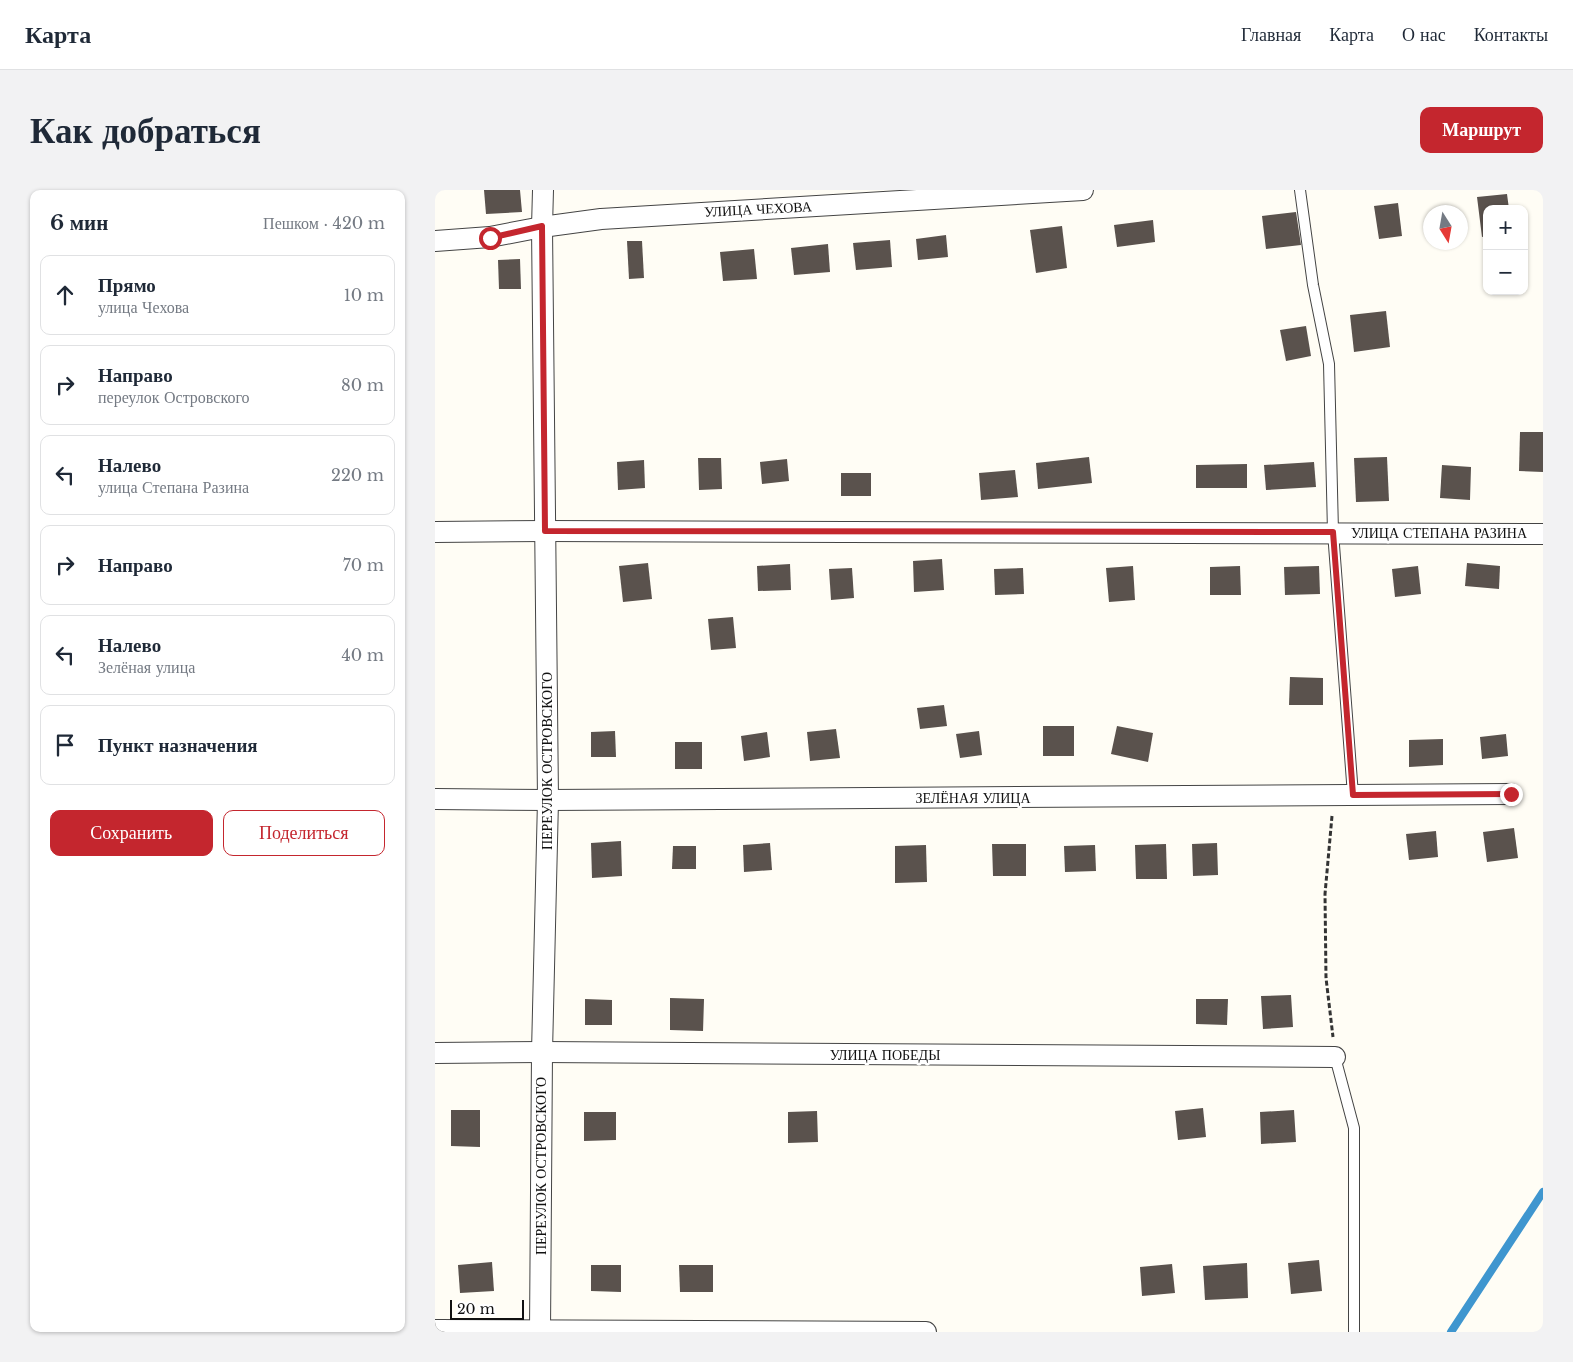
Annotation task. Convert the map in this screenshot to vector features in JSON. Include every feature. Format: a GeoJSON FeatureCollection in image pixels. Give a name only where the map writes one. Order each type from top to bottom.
{"type":"FeatureCollection","features":[{"type":"Feature","properties":{"kind":"street","name":"ПЕРЕУЛОК ОСТРОВСКОГО"},"geometry":{"type":"LineString","coordinates":[[540,1330],[542,1052],[549,800],[543,190]]}},
{"type":"Feature","properties":{"kind":"street","name":"УЛИЦА ЧЕХОВА"},"geometry":{"type":"LineString","coordinates":[[435,241],[490,238],[542,226],[601,219],[1083,190]]}},
{"type":"Feature","properties":{"kind":"street","name":"УЛИЦА СТЕПАНА РАЗИНА"},"geometry":{"type":"LineString","coordinates":[[435,532],[1333,532],[1543,534]]}},
{"type":"Feature","properties":{"kind":"street","name":"ЗЕЛЁНАЯ УЛИЦА"},"geometry":{"type":"LineString","coordinates":[[435,799],[549,800],[1511,794]]}},
{"type":"Feature","properties":{"kind":"street","name":"УЛИЦА ПОБЕДЫ"},"geometry":{"type":"LineString","coordinates":[[435,1053],[1335,1057]]}},
{"type":"Feature","properties":{"kind":"street"},"geometry":{"type":"LineString","coordinates":[[435,1330],[926,1332]]}},
{"type":"Feature","properties":{"kind":"lane"},"geometry":{"type":"LineString","coordinates":[[1300,190],[1313,285],[1329,364],[1343,795]]}},
{"type":"Feature","properties":{"kind":"lane"},"geometry":{"type":"LineString","coordinates":[[1335,1057],[1354,1128],[1354,1332]]}},
{"type":"Feature","properties":{"kind":"path"},"geometry":{"type":"LineString","coordinates":[[1335,1057],[1326,978],[1325,894],[1343,795]]}},
{"type":"Feature","properties":{"kind":"building"},"geometry":{"type":"Polygon","coordinates":[[[484,190],[520,190],[522,212],[486,214],[484,190]]]}},
{"type":"Feature","properties":{"kind":"building"},"geometry":{"type":"Polygon","coordinates":[[[1507,194],[1508,205],[1483,205],[1482,237],[1477,197],[1507,194]]]}},
{"type":"Feature","properties":{"kind":"building"},"geometry":{"type":"Polygon","coordinates":[[[1398,203],[1402,236],[1379,239],[1374,206],[1398,203]]]}},
{"type":"Feature","properties":{"kind":"building"},"geometry":{"type":"Polygon","coordinates":[[[1296,212],[1301,245],[1266,249],[1262,216],[1296,212]]]}},
{"type":"Feature","properties":{"kind":"building"},"geometry":{"type":"Polygon","coordinates":[[[1153,220],[1155,242],[1117,247],[1114,225],[1153,220]]]}},
{"type":"Feature","properties":{"kind":"building"},"geometry":{"type":"Polygon","coordinates":[[[1062,226],[1067,268],[1036,273],[1030,230],[1062,226]]]}},
{"type":"Feature","properties":{"kind":"building"},"geometry":{"type":"Polygon","coordinates":[[[946,235],[948,257],[918,260],[916,239],[946,235]]]}},
{"type":"Feature","properties":{"kind":"building"},"geometry":{"type":"Polygon","coordinates":[[[890,240],[892,267],[856,270],[853,243],[890,240]]]}},
{"type":"Feature","properties":{"kind":"building"},"geometry":{"type":"Polygon","coordinates":[[[627,241],[642,241],[644,278],[629,279],[627,241]]]}},
{"type":"Feature","properties":{"kind":"building"},"geometry":{"type":"Polygon","coordinates":[[[828,244],[830,272],[794,275],[791,248],[828,244]]]}},
{"type":"Feature","properties":{"kind":"building"},"geometry":{"type":"Polygon","coordinates":[[[754,249],[757,279],[723,281],[720,252],[754,249]]]}},
{"type":"Feature","properties":{"kind":"building"},"geometry":{"type":"Polygon","coordinates":[[[520,259],[521,289],[499,289],[498,260],[520,259]]]}},
{"type":"Feature","properties":{"kind":"building"},"geometry":{"type":"Polygon","coordinates":[[[1386,311],[1390,347],[1354,352],[1350,315],[1386,311]]]}},
{"type":"Feature","properties":{"kind":"building"},"geometry":{"type":"Polygon","coordinates":[[[1306,326],[1311,356],[1286,361],[1280,330],[1306,326]]]}},
{"type":"Feature","properties":{"kind":"building"},"geometry":{"type":"Polygon","coordinates":[[[1520,432],[1543,432],[1543,472],[1519,471],[1520,432]]]}},
{"type":"Feature","properties":{"kind":"building"},"geometry":{"type":"Polygon","coordinates":[[[1089,457],[1092,483],[1038,489],[1036,463],[1089,457]]]}},
{"type":"Feature","properties":{"kind":"building"},"geometry":{"type":"Polygon","coordinates":[[[1387,457],[1389,501],[1356,502],[1354,458],[1387,457]]]}},
{"type":"Feature","properties":{"kind":"building"},"geometry":{"type":"Polygon","coordinates":[[[698,458],[721,458],[722,489],[699,490],[698,458]]]}},
{"type":"Feature","properties":{"kind":"building"},"geometry":{"type":"Polygon","coordinates":[[[787,459],[789,481],[762,484],[760,462],[787,459]]]}},
{"type":"Feature","properties":{"kind":"building"},"geometry":{"type":"Polygon","coordinates":[[[644,460],[645,488],[618,490],[617,462],[644,460]]]}},
{"type":"Feature","properties":{"kind":"building"},"geometry":{"type":"Polygon","coordinates":[[[1314,462],[1316,487],[1266,490],[1264,465],[1314,462]]]}},
{"type":"Feature","properties":{"kind":"building"},"geometry":{"type":"Polygon","coordinates":[[[1247,464],[1247,488],[1196,488],[1196,465],[1247,464]]]}},
{"type":"Feature","properties":{"kind":"building"},"geometry":{"type":"Polygon","coordinates":[[[1442,465],[1471,467],[1470,500],[1440,498],[1442,465]]]}},
{"type":"Feature","properties":{"kind":"building"},"geometry":{"type":"Polygon","coordinates":[[[1015,470],[1018,497],[981,500],[979,473],[1015,470]]]}},
{"type":"Feature","properties":{"kind":"building"},"geometry":{"type":"Polygon","coordinates":[[[841,473],[871,473],[871,496],[841,496],[841,473]]]}},
{"type":"Feature","properties":{"kind":"building"},"geometry":{"type":"Polygon","coordinates":[[[942,559],[944,590],[914,592],[913,561],[942,559]]]}},
{"type":"Feature","properties":{"kind":"building"},"geometry":{"type":"Polygon","coordinates":[[[648,563],[652,599],[623,602],[619,566],[648,563]]]}},
{"type":"Feature","properties":{"kind":"building"},"geometry":{"type":"Polygon","coordinates":[[[1467,563],[1500,566],[1499,589],[1465,586],[1467,563]]]}},
{"type":"Feature","properties":{"kind":"building"},"geometry":{"type":"Polygon","coordinates":[[[790,564],[791,590],[758,591],[757,566],[790,564]]]}},
{"type":"Feature","properties":{"kind":"building"},"geometry":{"type":"Polygon","coordinates":[[[1133,566],[1135,600],[1109,602],[1106,568],[1133,566]]]}},
{"type":"Feature","properties":{"kind":"building"},"geometry":{"type":"Polygon","coordinates":[[[1240,566],[1241,595],[1210,595],[1210,567],[1240,566]]]}},
{"type":"Feature","properties":{"kind":"building"},"geometry":{"type":"Polygon","coordinates":[[[1319,566],[1320,594],[1285,595],[1284,567],[1319,566]]]}},
{"type":"Feature","properties":{"kind":"building"},"geometry":{"type":"Polygon","coordinates":[[[1418,566],[1421,594],[1395,597],[1392,569],[1418,566]]]}},
{"type":"Feature","properties":{"kind":"building"},"geometry":{"type":"Polygon","coordinates":[[[852,568],[854,598],[831,600],[829,569],[852,568]]]}},
{"type":"Feature","properties":{"kind":"building"},"geometry":{"type":"Polygon","coordinates":[[[1023,568],[1024,594],[995,595],[994,569],[1023,568]]]}},
{"type":"Feature","properties":{"kind":"building"},"geometry":{"type":"Polygon","coordinates":[[[733,617],[736,648],[711,650],[708,619],[733,617]]]}},
{"type":"Feature","properties":{"kind":"building"},"geometry":{"type":"Polygon","coordinates":[[[1290,677],[1323,678],[1323,705],[1289,705],[1290,677]]]}},
{"type":"Feature","properties":{"kind":"building"},"geometry":{"type":"Polygon","coordinates":[[[944,705],[947,726],[920,729],[917,708],[944,705]]]}},
{"type":"Feature","properties":{"kind":"building"},"geometry":{"type":"Polygon","coordinates":[[[1043,726],[1074,726],[1074,756],[1043,756],[1043,726]]]}},
{"type":"Feature","properties":{"kind":"building"},"geometry":{"type":"Polygon","coordinates":[[[1117,726],[1153,733],[1148,762],[1111,754],[1117,726]]]}},
{"type":"Feature","properties":{"kind":"building"},"geometry":{"type":"Polygon","coordinates":[[[836,729],[840,758],[810,761],[807,732],[836,729]]]}},
{"type":"Feature","properties":{"kind":"building"},"geometry":{"type":"Polygon","coordinates":[[[615,731],[616,757],[591,757],[591,732],[615,731]]]}},
{"type":"Feature","properties":{"kind":"building"},"geometry":{"type":"Polygon","coordinates":[[[979,731],[982,755],[960,758],[956,734],[979,731]]]}},
{"type":"Feature","properties":{"kind":"building"},"geometry":{"type":"Polygon","coordinates":[[[767,732],[770,757],[744,761],[741,736],[767,732]]]}},
{"type":"Feature","properties":{"kind":"building"},"geometry":{"type":"Polygon","coordinates":[[[1506,734],[1508,756],[1482,759],[1480,737],[1506,734]]]}},
{"type":"Feature","properties":{"kind":"building"},"geometry":{"type":"Polygon","coordinates":[[[1443,739],[1443,765],[1409,767],[1409,740],[1443,739]]]}},
{"type":"Feature","properties":{"kind":"building"},"geometry":{"type":"Polygon","coordinates":[[[675,742],[702,742],[702,769],[675,769],[675,742]]]}},
{"type":"Feature","properties":{"kind":"building"},"geometry":{"type":"Polygon","coordinates":[[[1514,828],[1518,858],[1487,862],[1483,832],[1514,828]]]}},
{"type":"Feature","properties":{"kind":"building"},"geometry":{"type":"Polygon","coordinates":[[[1436,831],[1438,857],[1409,860],[1406,834],[1436,831]]]}},
{"type":"Feature","properties":{"kind":"building"},"geometry":{"type":"Polygon","coordinates":[[[621,841],[622,876],[592,878],[591,843],[621,841]]]}},
{"type":"Feature","properties":{"kind":"building"},"geometry":{"type":"Polygon","coordinates":[[[770,843],[772,870],[744,872],[743,845],[770,843]]]}},
{"type":"Feature","properties":{"kind":"building"},"geometry":{"type":"Polygon","coordinates":[[[1217,843],[1218,875],[1193,876],[1192,844],[1217,843]]]}},
{"type":"Feature","properties":{"kind":"building"},"geometry":{"type":"Polygon","coordinates":[[[992,844],[1026,844],[1026,876],[993,876],[992,844]]]}},
{"type":"Feature","properties":{"kind":"building"},"geometry":{"type":"Polygon","coordinates":[[[1166,844],[1167,879],[1136,879],[1135,845],[1166,844]]]}},
{"type":"Feature","properties":{"kind":"building"},"geometry":{"type":"Polygon","coordinates":[[[926,845],[927,882],[895,883],[895,846],[926,845]]]}},
{"type":"Feature","properties":{"kind":"building"},"geometry":{"type":"Polygon","coordinates":[[[1095,845],[1096,871],[1065,872],[1064,846],[1095,845]]]}},
{"type":"Feature","properties":{"kind":"building"},"geometry":{"type":"Polygon","coordinates":[[[673,846],[696,846],[696,869],[672,869],[673,846]]]}},
{"type":"Feature","properties":{"kind":"building"},"geometry":{"type":"Polygon","coordinates":[[[1291,995],[1293,1027],[1263,1029],[1261,996],[1291,995]]]}},
{"type":"Feature","properties":{"kind":"building"},"geometry":{"type":"Polygon","coordinates":[[[670,998],[704,999],[703,1031],[670,1030],[670,998]]]}},
{"type":"Feature","properties":{"kind":"building"},"geometry":{"type":"Polygon","coordinates":[[[585,999],[612,1000],[612,1025],[585,1025],[585,999]]]}},
{"type":"Feature","properties":{"kind":"building"},"geometry":{"type":"Polygon","coordinates":[[[1196,999],[1228,999],[1227,1025],[1196,1024],[1196,999]]]}},
{"type":"Feature","properties":{"kind":"building"},"geometry":{"type":"Polygon","coordinates":[[[1203,1108],[1206,1137],[1178,1140],[1175,1111],[1203,1108]]]}},
{"type":"Feature","properties":{"kind":"building"},"geometry":{"type":"Polygon","coordinates":[[[451,1110],[480,1110],[480,1147],[451,1146],[451,1110]]]}},
{"type":"Feature","properties":{"kind":"building"},"geometry":{"type":"Polygon","coordinates":[[[1294,1110],[1296,1142],[1261,1144],[1260,1112],[1294,1110]]]}},
{"type":"Feature","properties":{"kind":"building"},"geometry":{"type":"Polygon","coordinates":[[[817,1111],[818,1142],[788,1143],[788,1112],[817,1111]]]}},
{"type":"Feature","properties":{"kind":"building"},"geometry":{"type":"Polygon","coordinates":[[[584,1112],[616,1112],[616,1140],[584,1141],[584,1112]]]}},
{"type":"Feature","properties":{"kind":"building"},"geometry":{"type":"Polygon","coordinates":[[[1319,1260],[1322,1291],[1291,1294],[1288,1263],[1319,1260]]]}},
{"type":"Feature","properties":{"kind":"building"},"geometry":{"type":"Polygon","coordinates":[[[492,1262],[494,1291],[460,1293],[458,1265],[492,1262]]]}},
{"type":"Feature","properties":{"kind":"building"},"geometry":{"type":"Polygon","coordinates":[[[1247,1263],[1248,1298],[1205,1300],[1203,1266],[1247,1263]]]}},
{"type":"Feature","properties":{"kind":"building"},"geometry":{"type":"Polygon","coordinates":[[[1172,1264],[1175,1293],[1142,1296],[1140,1267],[1172,1264]]]}},
{"type":"Feature","properties":{"kind":"building"},"geometry":{"type":"Polygon","coordinates":[[[591,1265],[621,1265],[621,1292],[591,1291],[591,1265]]]}},
{"type":"Feature","properties":{"kind":"building"},"geometry":{"type":"Polygon","coordinates":[[[679,1265],[713,1265],[713,1292],[680,1292],[679,1265]]]}},
{"type":"Feature","properties":{"kind":"waterway"},"geometry":{"type":"LineString","coordinates":[[1451,1332],[1543,1192]]}},
{"type":"Feature","properties":{"kind":"route"},"geometry":{"type":"LineString","coordinates":[[490,238],[542,226],[545,531],[1333,532],[1353,795],[1511,794]]}}]}
